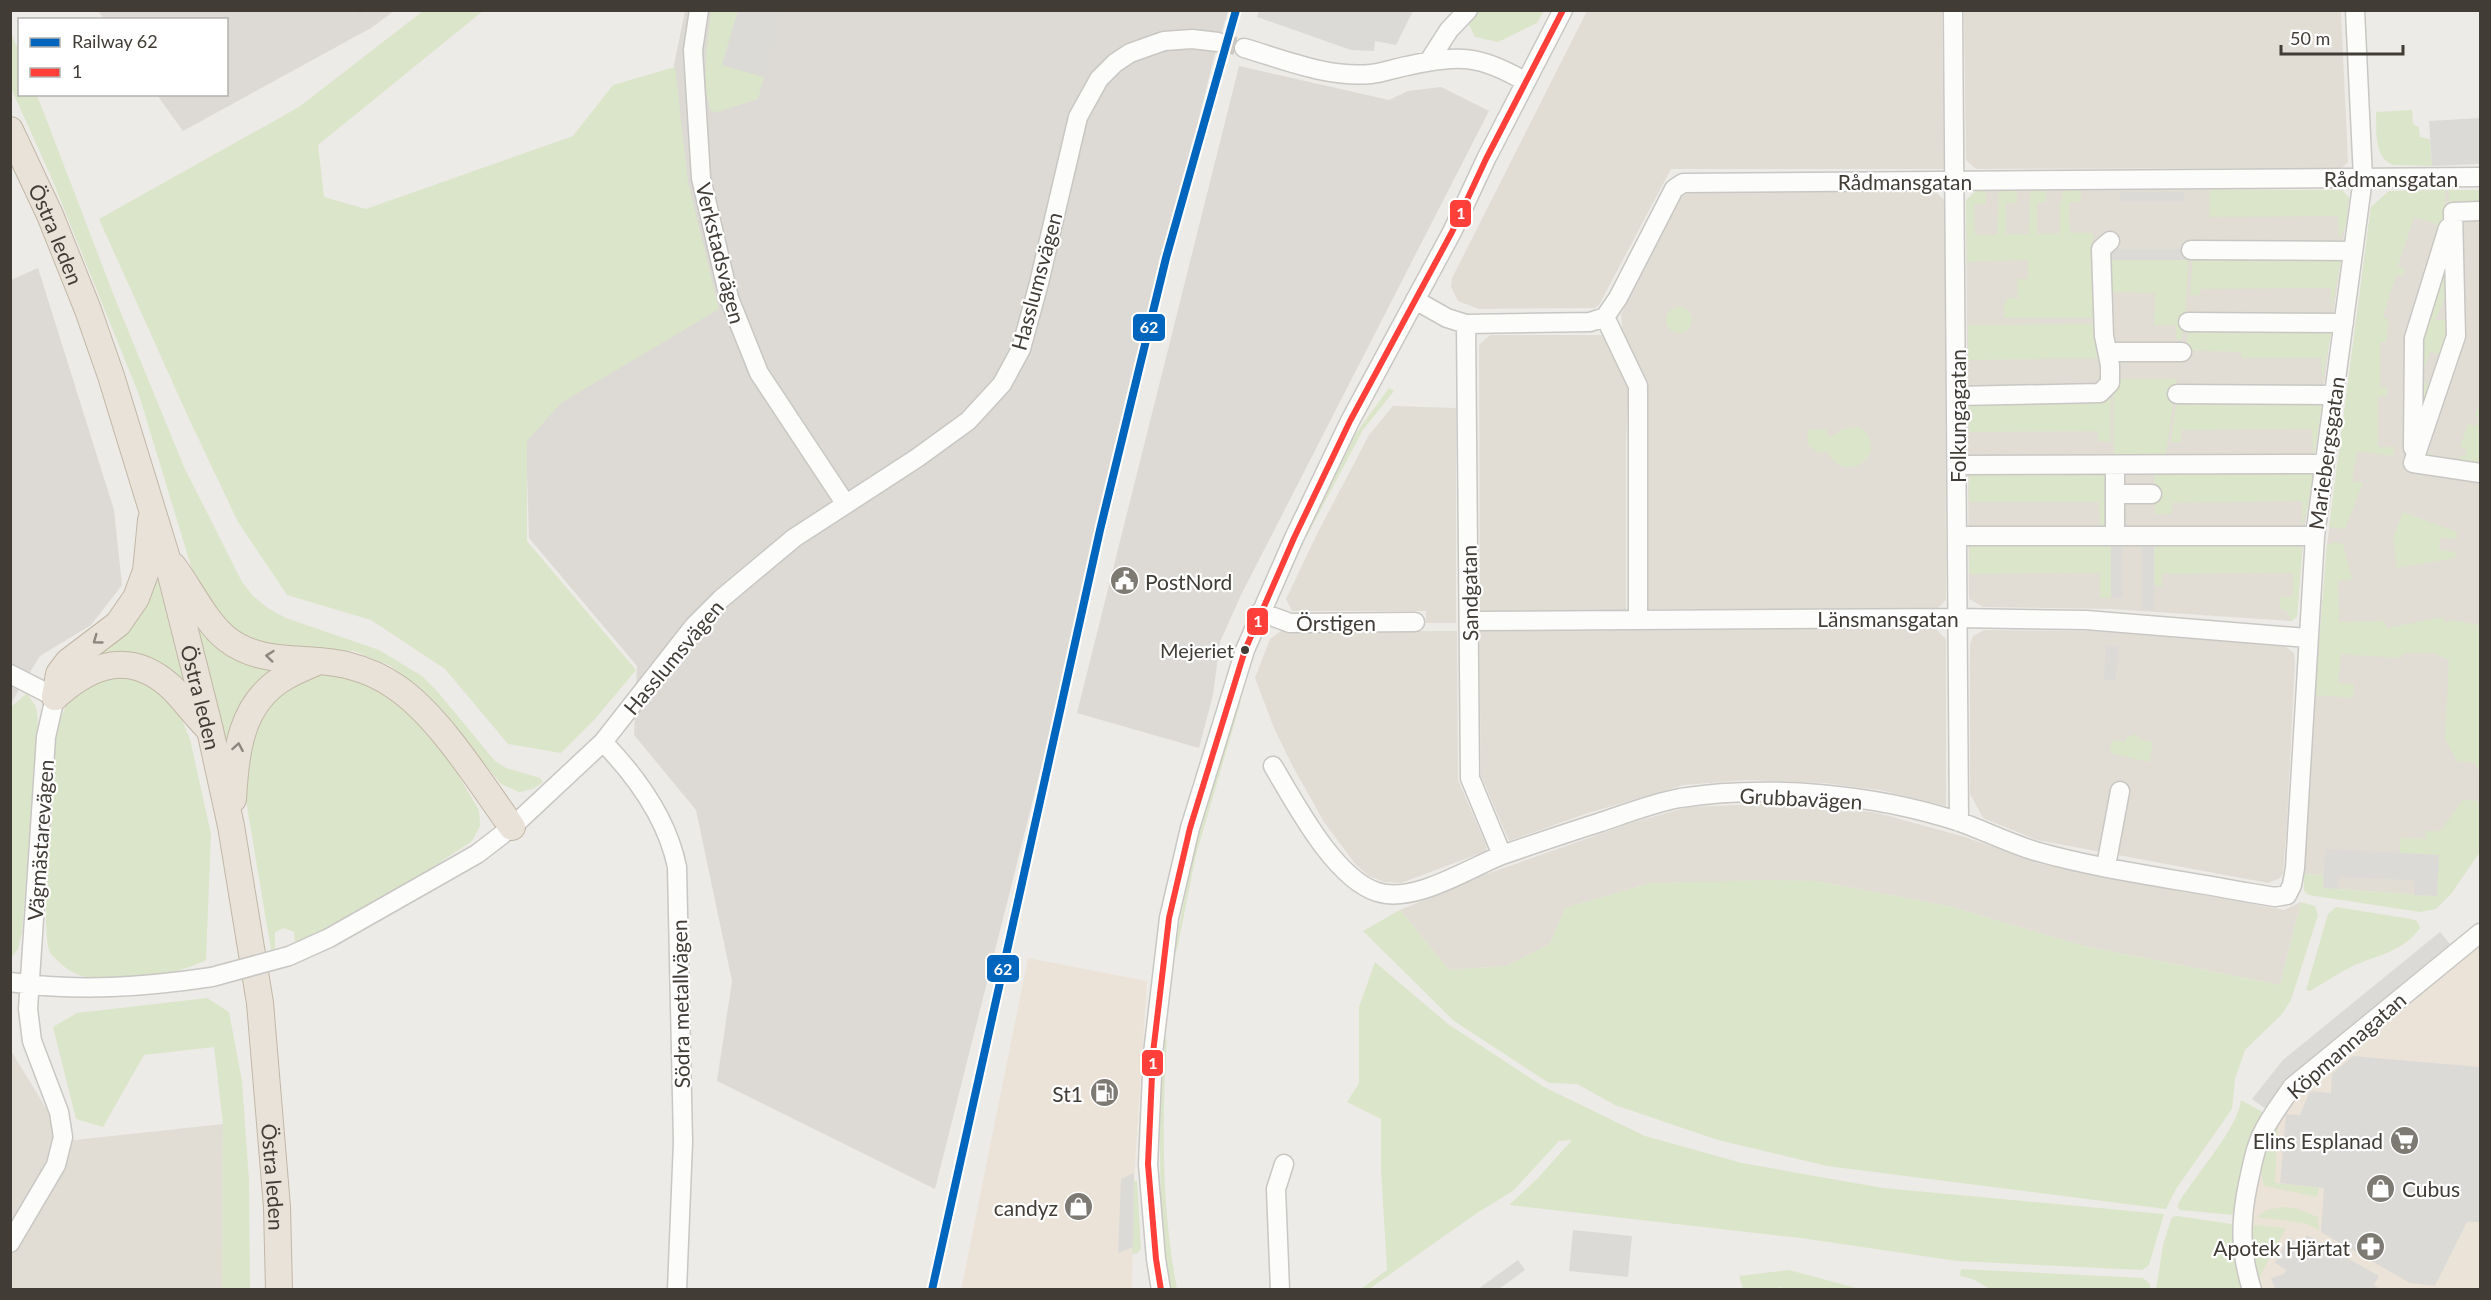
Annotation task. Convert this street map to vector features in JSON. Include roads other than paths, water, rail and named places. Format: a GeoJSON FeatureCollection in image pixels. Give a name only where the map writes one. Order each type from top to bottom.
{"type":"FeatureCollection","features":[{"type":"Feature","properties":{"kind":"highway","name":"Östra leden"},"geometry":{"type":"LineString","coordinates":[[10,130],[50,215],[88,310],[166,555],[210,730],[231,826],[260,1003],[277,1207],[279,1290]]}},
{"type":"Feature","properties":{"kind":"highway"},"geometry":{"type":"LineString","coordinates":[[55,697],[59,674],[68,662],[118,624],[136,598],[146,571],[152,507]]}},
{"type":"Feature","properties":{"kind":"highway"},"geometry":{"type":"LineString","coordinates":[[166,555],[205,614],[226,638],[245,651],[265,657],[350,666],[396,687],[428,714],[512,827]]}},
{"type":"Feature","properties":{"kind":"highway"},"geometry":{"type":"LineString","coordinates":[[231,826],[241,733],[254,706],[267,690],[285,677],[319,661]]}},
{"type":"Feature","properties":{"kind":"highway"},"geometry":{"type":"LineString","coordinates":[[55,697],[86,673],[104,666],[120,664],[137,667],[149,671],[172,688],[210,730]]}},
{"type":"Feature","properties":{"kind":"street","name":"Verkstadsvägen"},"geometry":{"type":"LineString","coordinates":[[699,10],[693,50],[696,130],[701,178],[729,298],[759,373],[845,503]]}},
{"type":"Feature","properties":{"kind":"street"},"geometry":{"type":"LineString","coordinates":[[1429,61],[1449,30],[1468,10]]}},
{"type":"Feature","properties":{"kind":"street"},"geometry":{"type":"LineString","coordinates":[[1161,1290],[1156,1259],[1148,1154],[1153,1053],[1168,918],[1190,828],[1245,650],[1260,612],[1350,420],[1452,232],[1563,10]]}},
{"type":"Feature","properties":{"kind":"street","name":"Folkungagatan"},"geometry":{"type":"LineString","coordinates":[[1953,10],[1959,822]]}},
{"type":"Feature","properties":{"kind":"street","name":"Mariebergsgatan"},"geometry":{"type":"LineString","coordinates":[[2287,895],[2292,885],[2295,868],[2307,638],[2315,536],[2363,178],[2355,10]]}},
{"type":"Feature","properties":{"kind":"street","name":"Hasslumsvägen"},"geometry":{"type":"LineString","coordinates":[[10,982],[30,985],[115,988],[158,986],[212,977],[289,956],[481,859],[603,742],[694,626],[721,599],[794,538],[917,458],[968,420],[1002,384],[1021,349],[1078,117],[1100,79],[1115,63],[1130,54],[1164,41],[1191,39],[1218,42]]}},
{"type":"Feature","properties":{"kind":"street"},"geometry":{"type":"LineString","coordinates":[[1244,48],[1324,72],[1370,74],[1429,61],[1464,57],[1490,63],[1526,82]]}},
{"type":"Feature","properties":{"kind":"street","name":"Rådmansgatan"},"geometry":{"type":"LineString","coordinates":[[1605,317],[1618,298],[1674,189],[1679,184],[2481,177]]}},
{"type":"Feature","properties":{"kind":"street"},"geometry":{"type":"LineString","coordinates":[[2453,212],[2481,211]]}},
{"type":"Feature","properties":{"kind":"street"},"geometry":{"type":"LineString","coordinates":[[2413,463],[2456,336],[2453,212]]}},
{"type":"Feature","properties":{"kind":"street"},"geometry":{"type":"LineString","coordinates":[[2413,463],[2414,338],[2453,212]]}},
{"type":"Feature","properties":{"kind":"street"},"geometry":{"type":"LineString","coordinates":[[1956,396],[2100,393],[2110,383],[2110,364],[2104,336],[2101,249],[2110,241]]}},
{"type":"Feature","properties":{"kind":"street"},"geometry":{"type":"LineString","coordinates":[[2191,250],[2353,251]]}},
{"type":"Feature","properties":{"kind":"street"},"geometry":{"type":"LineString","coordinates":[[1415,300],[1448,318],[1466,324],[1590,322],[1605,317],[1638,386],[1638,620]]}},
{"type":"Feature","properties":{"kind":"street"},"geometry":{"type":"LineString","coordinates":[[2187,322],[2344,323]]}},
{"type":"Feature","properties":{"kind":"street","name":"Sandgatan"},"geometry":{"type":"LineString","coordinates":[[1466,324],[1470,778],[1502,855]]}},
{"type":"Feature","properties":{"kind":"street"},"geometry":{"type":"LineString","coordinates":[[2108,352],[2182,352]]}},
{"type":"Feature","properties":{"kind":"street"},"geometry":{"type":"LineString","coordinates":[[2177,394],[2334,395]]}},
{"type":"Feature","properties":{"kind":"street"},"geometry":{"type":"LineString","coordinates":[[2413,463],[2481,473]]}},
{"type":"Feature","properties":{"kind":"street"},"geometry":{"type":"LineString","coordinates":[[1957,465],[2324,464]]}},
{"type":"Feature","properties":{"kind":"street"},"geometry":{"type":"LineString","coordinates":[[2115,465],[2115,536]]}},
{"type":"Feature","properties":{"kind":"street"},"geometry":{"type":"LineString","coordinates":[[2115,494],[2152,494]]}},
{"type":"Feature","properties":{"kind":"street"},"geometry":{"type":"LineString","coordinates":[[1957,536],[2315,536]]}},
{"type":"Feature","properties":{"kind":"street","name":"Örstigen"},"geometry":{"type":"LineString","coordinates":[[1260,612],[1290,623],[1415,622]]}},
{"type":"Feature","properties":{"kind":"street","name":"Länsmansgatan"},"geometry":{"type":"LineString","coordinates":[[1469,621],[1957,618],[2133,622],[2307,638]]}},
{"type":"Feature","properties":{"kind":"street"},"geometry":{"type":"LineString","coordinates":[[10,674],[55,697]]}},
{"type":"Feature","properties":{"kind":"street","name":"Vägmästarevägen"},"geometry":{"type":"LineString","coordinates":[[10,1244],[56,1165],[63,1137],[59,1112],[32,1041],[29,1016],[46,737],[55,697]]}},
{"type":"Feature","properties":{"kind":"street","name":"Södra metallvägen"},"geometry":{"type":"LineString","coordinates":[[603,742],[620,760],[650,800],[668,837],[676,867],[683,1142],[677,1290]]}},
{"type":"Feature","properties":{"kind":"street","name":"Grubbavägen"},"geometry":{"type":"LineString","coordinates":[[1273,766],[1318,839],[1352,878],[1375,892],[1395,895],[1417,891],[1502,855],[1626,813],[1679,799],[1752,792],[1841,797],[1885,804],[1959,822],[2036,851],[2275,897],[2287,895]]}},
{"type":"Feature","properties":{"kind":"street"},"geometry":{"type":"LineString","coordinates":[[2106,866],[2120,791]]}},
{"type":"Feature","properties":{"kind":"street","name":"Köpmannagatan"},"geometry":{"type":"LineString","coordinates":[[2252,1290],[2241,1240],[2245,1198],[2253,1160],[2262,1134],[2278,1107],[2292,1087],[2481,933]]}},
{"type":"Feature","properties":{"kind":"street"},"geometry":{"type":"LineString","coordinates":[[1280,1290],[1276,1190],[1284,1164]]}},
{"type":"Feature","properties":{"kind":"tunnel"},"geometry":{"type":"LineString","coordinates":[[1218,42],[1244,48]]}},
{"type":"Feature","properties":{"kind":"railway"},"geometry":{"type":"LineString","coordinates":[[358,13],[363,10]]}},
{"type":"Feature","properties":{"kind":"rail line","name":"62"},"geometry":{"type":"LineString","coordinates":[[932,1290],[1100,530],[1166,258],[1236,10]]}},
{"type":"Feature","properties":{"kind":"place","name":"PostNord"},"geometry":{"type":"Point","coordinates":[1124,581]}},
{"type":"Feature","properties":{"kind":"place","name":"Mejeriet"},"geometry":{"type":"Point","coordinates":[1245,650]}},
{"type":"Feature","properties":{"kind":"place","name":"St1"},"geometry":{"type":"Point","coordinates":[1104,1093]}},
{"type":"Feature","properties":{"kind":"place","name":"Elins Esplanad"},"geometry":{"type":"Point","coordinates":[2404,1140]}},
{"type":"Feature","properties":{"kind":"place","name":"Cubus"},"geometry":{"type":"Point","coordinates":[2381,1188]}},
{"type":"Feature","properties":{"kind":"place","name":"candyz"},"geometry":{"type":"Point","coordinates":[1079,1207]}},
{"type":"Feature","properties":{"kind":"place","name":"Apotek Hjärtat"},"geometry":{"type":"Point","coordinates":[2371,1247]}}]}
